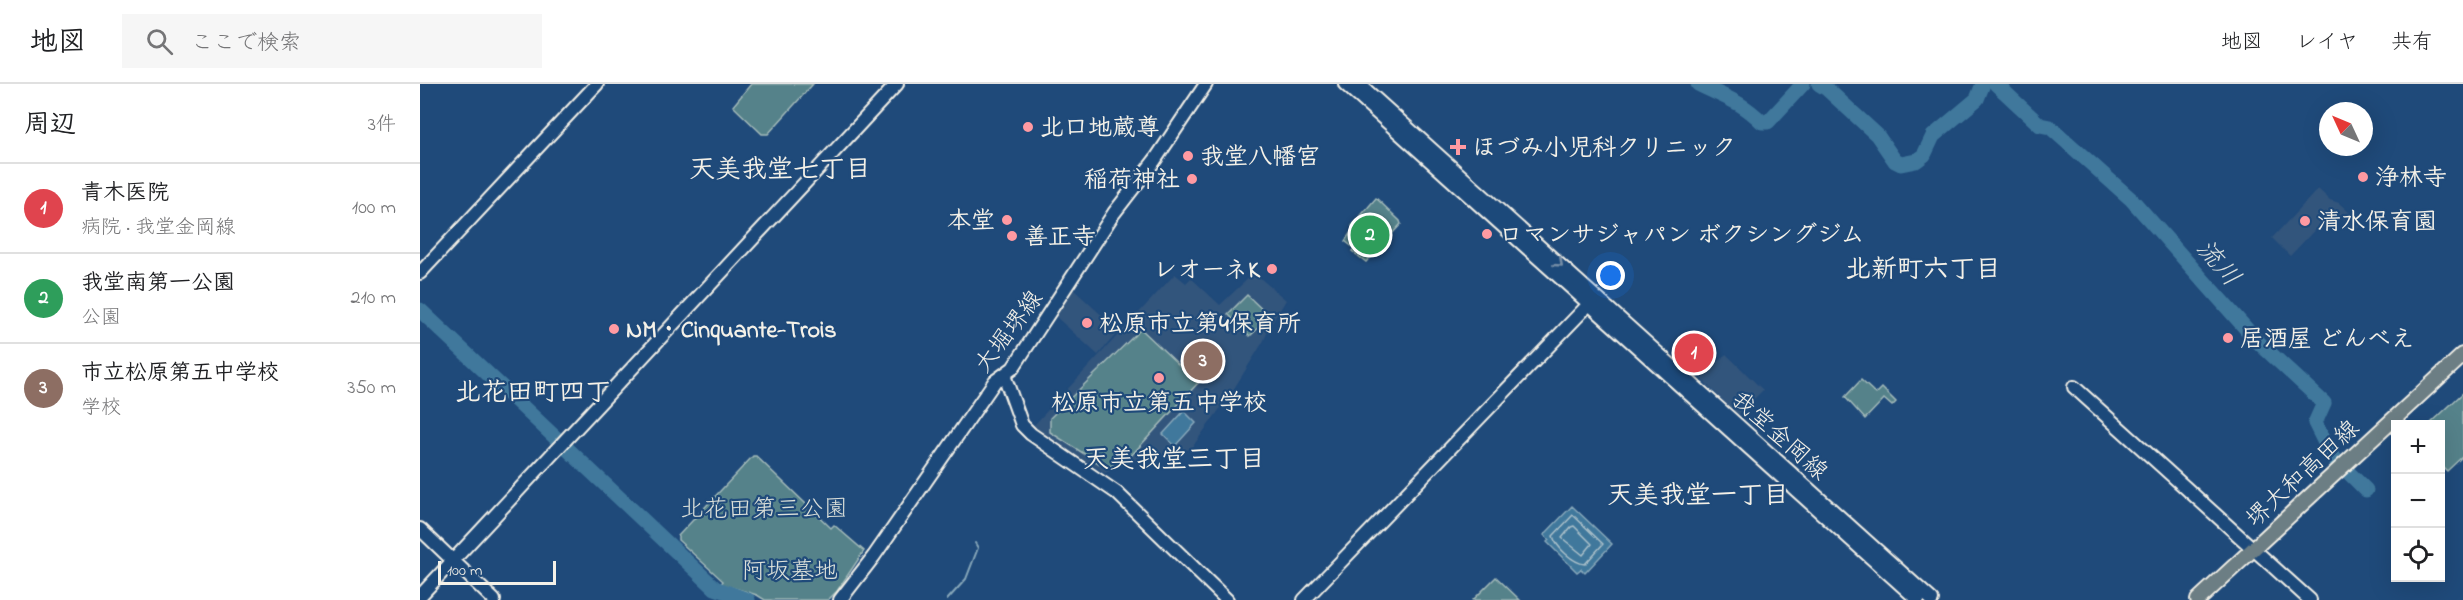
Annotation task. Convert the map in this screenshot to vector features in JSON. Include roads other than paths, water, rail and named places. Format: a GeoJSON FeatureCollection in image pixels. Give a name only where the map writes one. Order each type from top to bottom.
{"type":"FeatureCollection","features":[{"type":"Feature","properties":{"kind":"main road"},"geometry":{"type":"LineString","coordinates":[[420,273],[597,84]]}},
{"type":"Feature","properties":{"kind":"main road"},"geometry":{"type":"LineString","coordinates":[[420,596],[897,84]]}},
{"type":"Feature","properties":{"kind":"main road","name":"大堀堺線"},"geometry":{"type":"LineString","coordinates":[[840,600],[874,556],[996,381],[1013,368],[1114,213],[1155,159],[1206,84]]}},
{"type":"Feature","properties":{"kind":"main road","name":"我堂金岡線"},"geometry":{"type":"LineString","coordinates":[[1345,84],[1932,600]]}},
{"type":"Feature","properties":{"kind":"main road","name":"我堂金岡線"},"geometry":{"type":"LineString","coordinates":[[1359,84],[1918,600]]}},
{"type":"Feature","properties":{"kind":"main road"},"geometry":{"type":"LineString","coordinates":[[1304,600],[1593,300]]}},
{"type":"Feature","properties":{"kind":"main road","name":"堺大和高田線"},"geometry":{"type":"LineString","coordinates":[[2198,600],[2463,355]]}},
{"type":"Feature","properties":{"kind":"main road"},"geometry":{"type":"LineString","coordinates":[[1004,375],[1022,425],[1031,434],[1117,493],[1227,600]]}},
{"type":"Feature","properties":{"kind":"main road"},"geometry":{"type":"LineString","coordinates":[[2074,387],[2310,600]]}},
{"type":"Feature","properties":{"kind":"main road"},"geometry":{"type":"LineString","coordinates":[[420,529],[494,600]]}},
{"type":"Feature","properties":{"kind":"water"},"geometry":{"type":"Polygon","coordinates":[[[1184,411],[1196,423],[1175,446],[1163,434],[1184,411]]]}},
{"type":"Feature","properties":{"kind":"water"},"geometry":{"type":"Polygon","coordinates":[[[1572,506],[1612,544],[1585,573],[1581,569],[1577,572],[1547,542],[1549,540],[1544,535],[1572,506]]]}},
{"type":"Feature","properties":{"kind":"waterway","name":"流川"},"geometry":{"type":"LineString","coordinates":[[1698,84],[1739,104],[1762,122],[1768,122],[1803,84]]}},
{"type":"Feature","properties":{"kind":"waterway","name":"流川"},"geometry":{"type":"LineString","coordinates":[[1819,84],[1877,135],[1895,161],[1901,164],[1916,161],[1924,155],[1933,136],[1977,99],[1983,84]]}},
{"type":"Feature","properties":{"kind":"waterway","name":"流川"},"geometry":{"type":"LineString","coordinates":[[1996,84],[2040,125],[2050,127],[2132,200],[2257,341],[2324,403],[2315,423],[2331,455],[2366,490]]}},
{"type":"Feature","properties":{"kind":"waterway"},"geometry":{"type":"LineString","coordinates":[[420,310],[715,588],[748,600]]}},
{"type":"Feature","properties":{"kind":"waterway"},"geometry":{"type":"LineString","coordinates":[[947,600],[966,579],[978,548],[975,543]]}},
{"type":"Feature","properties":{"kind":"place","name":"北口地蔵尊"},"geometry":{"type":"Point","coordinates":[1028,127]}},
{"type":"Feature","properties":{"kind":"place","name":"ほづみ小児科クリニック"},"geometry":{"type":"Point","coordinates":[1458,147]}},
{"type":"Feature","properties":{"kind":"place","name":"我堂八幡宮"},"geometry":{"type":"Point","coordinates":[1188,156]}},
{"type":"Feature","properties":{"kind":"place","name":"浄林寺"},"geometry":{"type":"Point","coordinates":[2363,177]}},
{"type":"Feature","properties":{"kind":"place","name":"稲荷神社"},"geometry":{"type":"Point","coordinates":[1192,179]}},
{"type":"Feature","properties":{"kind":"place","name":"本堂"},"geometry":{"type":"Point","coordinates":[1007,220]}},
{"type":"Feature","properties":{"kind":"place","name":"清水保育園"},"geometry":{"type":"Point","coordinates":[2305,221]}},
{"type":"Feature","properties":{"kind":"place","name":"ロマンサジャパン ボクシングジム"},"geometry":{"type":"Point","coordinates":[1487,234]}},
{"type":"Feature","properties":{"kind":"place","name":"我堂南第一公園"},"geometry":{"type":"Point","coordinates":[1370,235]}},
{"type":"Feature","properties":{"kind":"place","name":"善正寺"},"geometry":{"type":"Point","coordinates":[1012,236]}},
{"type":"Feature","properties":{"kind":"place","name":"レオーネK"},"geometry":{"type":"Point","coordinates":[1272,269]}},
{"type":"Feature","properties":{"kind":"place","name":"松原市立第4保育所"},"geometry":{"type":"Point","coordinates":[1087,323]}},
{"type":"Feature","properties":{"kind":"place","name":"NM・Cinquante-Trois"},"geometry":{"type":"Point","coordinates":[614,329]}},
{"type":"Feature","properties":{"kind":"place","name":"居酒屋 どんべえ"},"geometry":{"type":"Point","coordinates":[2228,338]}},
{"type":"Feature","properties":{"kind":"place","name":"青木医院"},"geometry":{"type":"Point","coordinates":[1694,353]}},
{"type":"Feature","properties":{"kind":"place","name":"市立松原第五中学校"},"geometry":{"type":"Point","coordinates":[1203,361]}},
{"type":"Feature","properties":{"kind":"place","name":"松原市立第五中学校"},"geometry":{"type":"Point","coordinates":[1159,378]}},
{"type":"Feature","properties":{"kind":"district","name":"天美我堂七丁目"},"geometry":{"type":"Point","coordinates":[780,168]}},
{"type":"Feature","properties":{"kind":"district","name":"北新町六丁目"},"geometry":{"type":"Point","coordinates":[1923,268]}},
{"type":"Feature","properties":{"kind":"district","name":"北花田町四丁"},"geometry":{"type":"Point","coordinates":[533,391]}},
{"type":"Feature","properties":{"kind":"district","name":"天美我堂三丁目"},"geometry":{"type":"Point","coordinates":[1174,458]}},
{"type":"Feature","properties":{"kind":"district","name":"天美我堂一丁目"},"geometry":{"type":"Point","coordinates":[1698,494]}},
{"type":"Feature","properties":{"kind":"park label","name":"北花田第三公園"},"geometry":{"type":"Point","coordinates":[764,508]}},
{"type":"Feature","properties":{"kind":"park label","name":"阿坂墓地"},"geometry":{"type":"Point","coordinates":[790,570]}}]}
